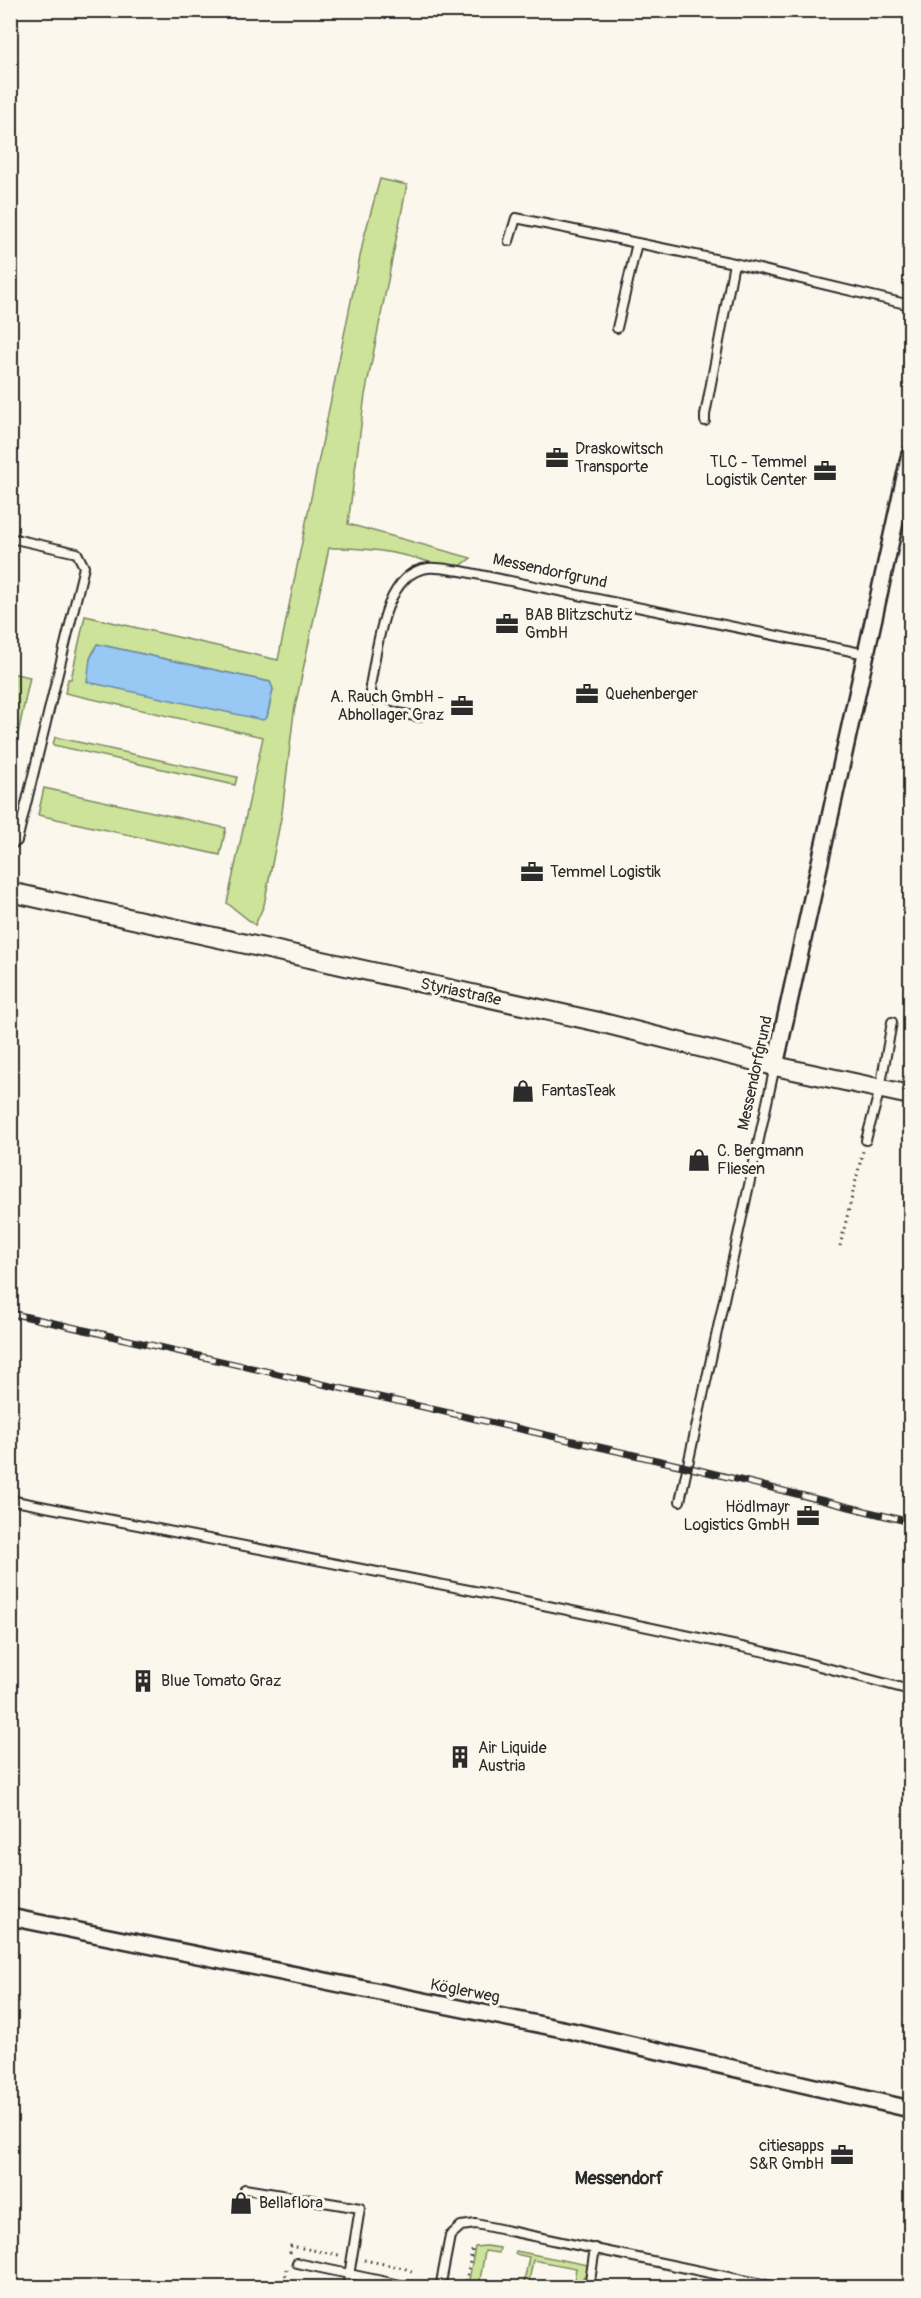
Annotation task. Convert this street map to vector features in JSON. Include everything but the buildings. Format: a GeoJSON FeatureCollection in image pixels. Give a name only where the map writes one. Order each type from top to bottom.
{"type":"FeatureCollection","features":[{"type":"Feature","properties":{"kind":"street","name":"Messendorfgrund"},"geometry":{"type":"LineString","coordinates":[[775,1066],[910,454]]}},
{"type":"Feature","properties":{"kind":"street","name":"Styriastraße"},"geometry":{"type":"LineString","coordinates":[[10,892],[599,1022],[775,1066],[910,1095]]}},
{"type":"Feature","properties":{"kind":"street","name":"Köglerweg"},"geometry":{"type":"LineString","coordinates":[[10,1917],[572,2031],[910,2109]]}},
{"type":"Feature","properties":{"kind":"lane"},"geometry":{"type":"LineString","coordinates":[[509,241],[516,218],[734,264],[910,305]]}},
{"type":"Feature","properties":{"kind":"lane"},"geometry":{"type":"LineString","coordinates":[[617,328],[637,243]]}},
{"type":"Feature","properties":{"kind":"lane"},"geometry":{"type":"LineString","coordinates":[[705,421],[734,264]]}},
{"type":"Feature","properties":{"kind":"lane"},"geometry":{"type":"LineString","coordinates":[[10,538],[77,553],[84,567],[16,841],[10,845]]}},
{"type":"Feature","properties":{"kind":"lane","name":"Messendorfgrund"},"geometry":{"type":"LineString","coordinates":[[419,717],[388,711],[378,705],[372,698],[370,686],[385,613],[392,595],[411,574],[427,568],[461,571],[866,654]]}},
{"type":"Feature","properties":{"kind":"lane"},"geometry":{"type":"LineString","coordinates":[[866,1140],[880,1089],[892,1022]]}},
{"type":"Feature","properties":{"kind":"lane","name":"Messendorfgrund"},"geometry":{"type":"LineString","coordinates":[[680,1501],[775,1066]]}},
{"type":"Feature","properties":{"kind":"lane"},"geometry":{"type":"LineString","coordinates":[[10,1500],[371,1570],[736,1646],[910,1690]]}},
{"type":"Feature","properties":{"kind":"lane"},"geometry":{"type":"LineString","coordinates":[[245,2189],[360,2208],[347,2288]]}},
{"type":"Feature","properties":{"kind":"lane"},"geometry":{"type":"LineString","coordinates":[[440,2288],[450,2236],[461,2226],[476,2224],[596,2247],[781,2288]]}},
{"type":"Feature","properties":{"kind":"lane"},"geometry":{"type":"LineString","coordinates":[[586,2288],[590,2281],[596,2247]]}},
{"type":"Feature","properties":{"kind":"lane"},"geometry":{"type":"LineString","coordinates":[[297,2263],[415,2288]]}},
{"type":"Feature","properties":{"kind":"path"},"geometry":{"type":"LineString","coordinates":[[840,1246],[866,1140]]}},
{"type":"Feature","properties":{"kind":"path"},"geometry":{"type":"LineString","coordinates":[[465,2287],[473,2246]]}},
{"type":"Feature","properties":{"kind":"green space"},"geometry":{"type":"Polygon","coordinates":[[[380,179],[407,185],[365,395],[348,524],[471,558],[455,570],[393,553],[329,548],[294,712],[282,813],[264,905],[255,925],[227,903],[263,737],[65,693],[68,679],[71,679],[85,616],[278,660],[364,237],[380,179]],[[97,644],[90,659],[267,717],[273,689],[270,682],[97,644]]]}},
{"type":"Feature","properties":{"kind":"green space"},"geometry":{"type":"Polygon","coordinates":[[[10,673],[30,677],[11,767],[10,673]]]}},
{"type":"Feature","properties":{"kind":"green space"},"geometry":{"type":"Polygon","coordinates":[[[55,737],[237,777],[235,785],[53,745],[55,737]]]}},
{"type":"Feature","properties":{"kind":"green space"},"geometry":{"type":"Polygon","coordinates":[[[44,788],[226,828],[220,855],[38,815],[44,788]]]}},
{"type":"Feature","properties":{"kind":"green space"},"geometry":{"type":"Polygon","coordinates":[[[475,2247],[500,2248],[499,2253],[485,2251],[479,2286],[487,2287],[468,2285],[475,2247]]]}},
{"type":"Feature","properties":{"kind":"green space"},"geometry":{"type":"Polygon","coordinates":[[[516,2251],[588,2265],[577,2287],[573,2287],[576,2268],[533,2260],[528,2287],[523,2287],[529,2257],[515,2254],[516,2251]]]}},
{"type":"Feature","properties":{"kind":"water"},"geometry":{"type":"Polygon","coordinates":[[[97,644],[270,682],[273,689],[267,717],[263,720],[87,682],[90,659],[97,644]]]}},
{"type":"Feature","properties":{"kind":"railway"},"geometry":{"type":"LineString","coordinates":[[10,1313],[687,1467],[910,1522]]}},
{"type":"Feature","properties":{"kind":"place","name":"Draskowitsch Transporte"},"geometry":{"type":"Point","coordinates":[557,458]}},
{"type":"Feature","properties":{"kind":"place","name":"TLC - Temmel Logistik Center"},"geometry":{"type":"Point","coordinates":[825,471]}},
{"type":"Feature","properties":{"kind":"place","name":"BAB Blitzschutz GmbH"},"geometry":{"type":"Point","coordinates":[507,624]}},
{"type":"Feature","properties":{"kind":"place","name":"Quehenberger"},"geometry":{"type":"Point","coordinates":[587,694]}},
{"type":"Feature","properties":{"kind":"place","name":"A. Rauch GmbH - Abhollager Graz"},"geometry":{"type":"Point","coordinates":[462,706]}},
{"type":"Feature","properties":{"kind":"place","name":"Temmel Logistik"},"geometry":{"type":"Point","coordinates":[532,872]}},
{"type":"Feature","properties":{"kind":"place","name":"FantasTeak"},"geometry":{"type":"Point","coordinates":[523,1091]}},
{"type":"Feature","properties":{"kind":"place","name":"C. Bergmann Fliesen"},"geometry":{"type":"Point","coordinates":[699,1160]}},
{"type":"Feature","properties":{"kind":"place","name":"Hödlmayr Logistics GmbH"},"geometry":{"type":"Point","coordinates":[808,1516]}},
{"type":"Feature","properties":{"kind":"place","name":"Blue Tomato Graz"},"geometry":{"type":"Point","coordinates":[143,1681]}},
{"type":"Feature","properties":{"kind":"place","name":"Air Liquide Austria"},"geometry":{"type":"Point","coordinates":[460,1757]}},
{"type":"Feature","properties":{"kind":"place","name":"citiesapps S&R GmbH"},"geometry":{"type":"Point","coordinates":[842,2155]}},
{"type":"Feature","properties":{"kind":"place","name":"Bellaflora"},"geometry":{"type":"Point","coordinates":[241,2203]}},
{"type":"Feature","properties":{"kind":"district","name":"Messendorf"},"geometry":{"type":"Point","coordinates":[619,2178]}}]}
